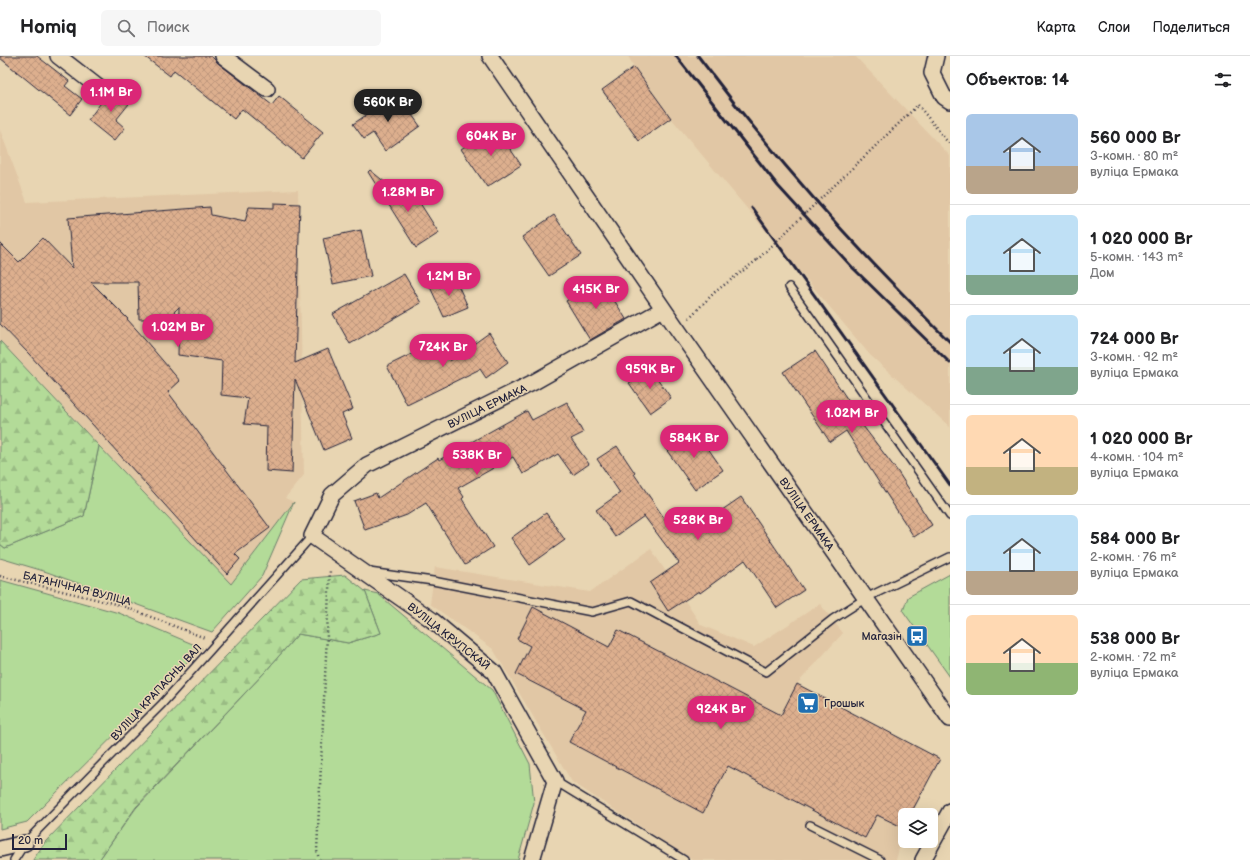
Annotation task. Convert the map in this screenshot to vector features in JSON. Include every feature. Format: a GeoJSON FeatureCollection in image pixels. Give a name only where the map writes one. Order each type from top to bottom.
{"type":"FeatureCollection","features":[{"type":"Feature","properties":{"kind":"street"},"geometry":{"type":"LineString","coordinates":[[58,56],[103,91]]}},
{"type":"Feature","properties":{"kind":"street"},"geometry":{"type":"LineString","coordinates":[[223,56],[267,89]]}},
{"type":"Feature","properties":{"kind":"street","name":"ВУЛІЦА ЕРМАКА"},"geometry":{"type":"LineString","coordinates":[[490,56],[663,309],[950,719]]}},
{"type":"Feature","properties":{"kind":"street"},"geometry":{"type":"LineString","coordinates":[[936,56],[932,73],[944,98],[950,101]]}},
{"type":"Feature","properties":{"kind":"street","name":"ВУЛІЦА ЕРМАКА"},"geometry":{"type":"LineString","coordinates":[[312,536],[332,495],[367,465],[534,382],[663,309]]}},
{"type":"Feature","properties":{"kind":"street","name":"ВУЛІЦА КРУПСКАЙ"},"geometry":{"type":"LineString","coordinates":[[312,536],[432,620],[494,672],[555,781]]}},
{"type":"Feature","properties":{"kind":"street"},"geometry":{"type":"LineString","coordinates":[[532,860],[555,781]]}},
{"type":"Feature","properties":{"kind":"street"},"geometry":{"type":"LineString","coordinates":[[923,860],[950,811]]}},
{"type":"Feature","properties":{"kind":"street"},"geometry":{"type":"LineString","coordinates":[[0,849],[25,843]]}},
{"type":"Feature","properties":{"kind":"lane"},"geometry":{"type":"LineString","coordinates":[[789,287],[950,516]]}},
{"type":"Feature","properties":{"kind":"lane","name":"ВУЛІЦА КРАПАСНЫ ВАЛ"},"geometry":{"type":"LineString","coordinates":[[14,860],[25,843],[162,704],[312,536]]}},
{"type":"Feature","properties":{"kind":"lane"},"geometry":{"type":"LineString","coordinates":[[360,570],[433,581],[592,612],[631,601],[766,672],[832,619],[866,598],[950,557]]}},
{"type":"Feature","properties":{"kind":"lane"},"geometry":{"type":"LineString","coordinates":[[555,781],[684,860]]}},
{"type":"Feature","properties":{"kind":"lane"},"geometry":{"type":"LineString","coordinates":[[810,825],[880,860]]}},
{"type":"Feature","properties":{"kind":"path"},"geometry":{"type":"LineString","coordinates":[[678,330],[715,292],[757,260],[918,104],[950,145]]}},
{"type":"Feature","properties":{"kind":"path"},"geometry":{"type":"LineString","coordinates":[[319,860],[317,851],[330,549]]}},
{"type":"Feature","properties":{"kind":"path","name":"БАТАНІЧНАЯ ВУЛІЦА"},"geometry":{"type":"LineString","coordinates":[[0,576],[120,605],[217,642]]}},
{"type":"Feature","properties":{"kind":"shaded area"},"geometry":{"type":"Polygon","coordinates":[[[628,56],[855,56],[950,156],[950,427],[870,355],[671,118],[634,67],[628,56]]]}},
{"type":"Feature","properties":{"kind":"shaded area"},"geometry":{"type":"Polygon","coordinates":[[[0,130],[27,202],[298,190],[304,475],[285,498],[294,502],[231,584],[0,341],[0,130]]]}},
{"type":"Feature","properties":{"kind":"shaded area"},"geometry":{"type":"Polygon","coordinates":[[[651,549],[701,625],[754,647],[820,604],[843,633],[797,684],[940,759],[915,808],[898,808],[899,848],[896,860],[692,860],[572,782],[493,649],[430,604],[435,567],[590,592],[651,549]]]}},
{"type":"Feature","properties":{"kind":"green space"},"geometry":{"type":"Polygon","coordinates":[[[0,341],[99,446],[84,516],[5,548],[0,544],[0,341]]]}},
{"type":"Feature","properties":{"kind":"green space"},"geometry":{"type":"Polygon","coordinates":[[[99,446],[231,584],[294,502],[262,576],[212,632],[47,572],[0,558],[0,544],[5,548],[84,516],[99,446]]]}},
{"type":"Feature","properties":{"kind":"green space"},"geometry":{"type":"Polygon","coordinates":[[[950,574],[950,677],[903,611],[908,597],[950,574]]]}},
{"type":"Feature","properties":{"kind":"green space"},"geometry":{"type":"Polygon","coordinates":[[[345,575],[365,591],[381,633],[348,643],[298,634],[265,672],[136,807],[99,860],[33,860],[45,842],[301,579],[345,575]]]}},
{"type":"Feature","properties":{"kind":"green space"},"geometry":{"type":"Polygon","coordinates":[[[0,580],[119,613],[202,648],[27,822],[0,829],[0,580]]]}},
{"type":"Feature","properties":{"kind":"green space"},"geometry":{"type":"Polygon","coordinates":[[[365,591],[378,594],[492,690],[530,764],[534,803],[518,860],[99,860],[136,808],[265,672],[298,634],[348,643],[381,633],[365,591]]]}},
{"type":"Feature","properties":{"kind":"building"},"geometry":{"type":"Polygon","coordinates":[[[0,56],[37,56],[69,81],[65,86],[82,99],[70,115],[0,58],[0,56]]]}},
{"type":"Feature","properties":{"kind":"building"},"geometry":{"type":"Polygon","coordinates":[[[144,56],[211,56],[272,105],[279,96],[323,132],[302,158],[242,109],[234,119],[174,70],[170,76],[144,56]]]}},
{"type":"Feature","properties":{"kind":"building"},"geometry":{"type":"Polygon","coordinates":[[[634,67],[671,118],[639,141],[602,90],[634,67]]]}},
{"type":"Feature","properties":{"kind":"building"},"geometry":{"type":"Polygon","coordinates":[[[115,85],[133,99],[116,120],[125,128],[114,141],[88,120],[103,100],[110,97],[112,89],[115,85]]]}},
{"type":"Feature","properties":{"kind":"building"},"geometry":{"type":"Polygon","coordinates":[[[397,94],[420,126],[385,151],[373,133],[364,139],[353,124],[397,94]]]}},
{"type":"Feature","properties":{"kind":"building"},"geometry":{"type":"Polygon","coordinates":[[[495,126],[521,165],[487,187],[461,149],[495,126]]]}},
{"type":"Feature","properties":{"kind":"building"},"geometry":{"type":"Polygon","coordinates":[[[370,170],[403,197],[411,189],[439,233],[416,248],[368,172],[370,170]]]}},
{"type":"Feature","properties":{"kind":"building"},"geometry":{"type":"Polygon","coordinates":[[[274,203],[300,204],[295,363],[328,349],[353,409],[342,414],[352,438],[324,450],[295,379],[292,473],[266,471],[267,426],[244,424],[248,398],[221,395],[222,361],[178,355],[179,307],[167,319],[139,319],[138,282],[91,282],[128,319],[180,381],[168,392],[270,528],[235,554],[240,559],[227,574],[29,354],[0,324],[0,243],[19,262],[43,238],[72,268],[68,218],[210,207],[211,215],[245,222],[249,207],[274,208],[274,203]]]}},
{"type":"Feature","properties":{"kind":"building"},"geometry":{"type":"Polygon","coordinates":[[[554,215],[581,255],[549,276],[522,237],[554,215]]]}},
{"type":"Feature","properties":{"kind":"building"},"geometry":{"type":"Polygon","coordinates":[[[361,230],[371,276],[333,284],[323,238],[361,230]]]}},
{"type":"Feature","properties":{"kind":"building"},"geometry":{"type":"Polygon","coordinates":[[[404,274],[421,303],[350,344],[333,314],[404,274]]]}},
{"type":"Feature","properties":{"kind":"building"},"geometry":{"type":"Polygon","coordinates":[[[454,276],[468,307],[444,317],[430,287],[454,276]]]}},
{"type":"Feature","properties":{"kind":"building"},"geometry":{"type":"Polygon","coordinates":[[[601,279],[626,319],[590,340],[566,301],[601,279]]]}},
{"type":"Feature","properties":{"kind":"building"},"geometry":{"type":"Polygon","coordinates":[[[489,333],[508,362],[486,378],[480,369],[407,405],[387,366],[440,340],[450,361],[489,333]]]}},
{"type":"Feature","properties":{"kind":"building"},"geometry":{"type":"Polygon","coordinates":[[[815,351],[862,421],[860,422],[898,472],[932,525],[914,537],[846,431],[830,442],[783,372],[815,351]]]}},
{"type":"Feature","properties":{"kind":"building"},"geometry":{"type":"Polygon","coordinates":[[[650,368],[671,398],[650,413],[629,383],[650,368]]]}},
{"type":"Feature","properties":{"kind":"building"},"geometry":{"type":"Polygon","coordinates":[[[567,402],[583,433],[571,439],[589,464],[573,475],[558,454],[523,474],[513,457],[458,488],[464,497],[462,499],[493,547],[465,565],[426,503],[407,515],[365,530],[354,501],[376,493],[378,498],[438,458],[439,460],[527,411],[532,420],[567,402]]]}},
{"type":"Feature","properties":{"kind":"building"},"geometry":{"type":"Polygon","coordinates":[[[694,428],[723,470],[695,490],[665,448],[694,428]]]}},
{"type":"Feature","properties":{"kind":"building"},"geometry":{"type":"Polygon","coordinates":[[[617,446],[635,473],[634,474],[671,528],[687,516],[696,528],[741,497],[804,590],[777,608],[745,560],[700,593],[699,591],[668,611],[650,583],[679,563],[644,516],[615,537],[596,510],[620,493],[597,459],[617,446]]]}},
{"type":"Feature","properties":{"kind":"building"},"geometry":{"type":"Polygon","coordinates":[[[546,513],[565,540],[530,565],[511,538],[546,513]]]}},
{"type":"Feature","properties":{"kind":"building"},"geometry":{"type":"Polygon","coordinates":[[[533,607],[609,647],[618,630],[781,715],[797,684],[940,759],[914,808],[898,808],[898,825],[877,815],[865,838],[728,766],[703,813],[569,742],[586,710],[516,674],[530,646],[517,639],[533,607]]]}},
{"type":"Feature","properties":{"kind":"railway"},"geometry":{"type":"LineString","coordinates":[[676,56],[778,186],[852,267],[950,363]]}},
{"type":"Feature","properties":{"kind":"railway"},"geometry":{"type":"LineString","coordinates":[[698,56],[744,115],[816,201],[867,257],[950,342]]}},
{"type":"Feature","properties":{"kind":"railway"},"geometry":{"type":"LineString","coordinates":[[752,208],[950,485]]}},
{"type":"Feature","properties":{"kind":"place","name":"Магазін"},"geometry":{"type":"Point","coordinates":[917,636]}},
{"type":"Feature","properties":{"kind":"place","name":"Грошык"},"geometry":{"type":"Point","coordinates":[808,703]}}]}
